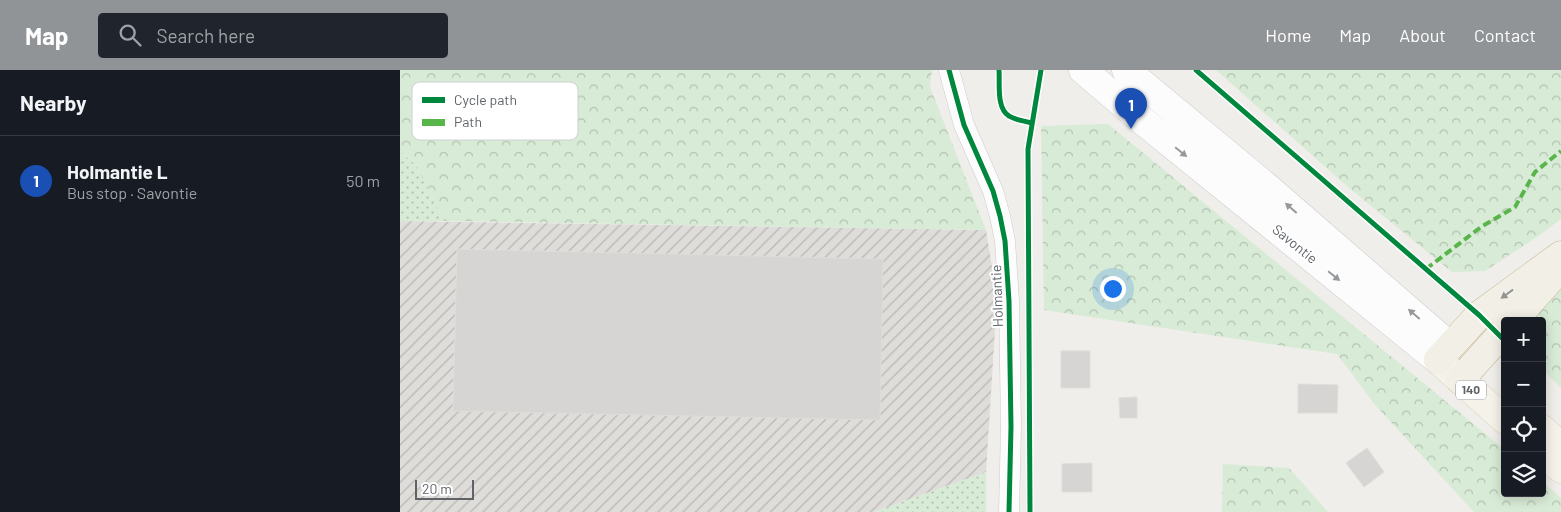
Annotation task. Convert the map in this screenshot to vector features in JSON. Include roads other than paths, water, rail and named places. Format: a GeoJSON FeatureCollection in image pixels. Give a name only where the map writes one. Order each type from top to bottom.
{"type":"FeatureCollection","features":[{"type":"Feature","properties":{"kind":"highway"},"geometry":{"type":"LineString","coordinates":[[1444,353],[1479,315],[1561,255]]}},
{"type":"Feature","properties":{"kind":"highway"},"geometry":{"type":"LineString","coordinates":[[1517,317],[1561,268]]}},
{"type":"Feature","properties":{"kind":"highway"},"geometry":{"type":"LineString","coordinates":[[1466,373],[1501,334]]}},
{"type":"Feature","properties":{"kind":"main road","name":"Savontie"},"geometry":{"type":"LineString","coordinates":[[1083,70],[1151,127],[1444,353]]}},
{"type":"Feature","properties":{"kind":"main road","name":"Savontie"},"geometry":{"type":"LineString","coordinates":[[1126,70],[1268,188],[1466,373],[1501,415]]}},
{"type":"Feature","properties":{"kind":"main road","name":"Savontie"},"geometry":{"type":"LineString","coordinates":[[1466,373],[1501,394]]}},
{"type":"Feature","properties":{"kind":"main road"},"geometry":{"type":"LineString","coordinates":[[1546,433],[1561,446]]}},
{"type":"Feature","properties":{"kind":"main road"},"geometry":{"type":"LineString","coordinates":[[1546,456],[1561,469]]}},
{"type":"Feature","properties":{"kind":"street","name":"Holmantie"},"geometry":{"type":"LineString","coordinates":[[951,76],[964,124],[993,191],[1005,241],[1009,301],[1009,512]]}},
{"type":"Feature","properties":{"kind":"place","name":"Holmantie L"},"geometry":{"type":"Point","coordinates":[1131,129]}}]}
